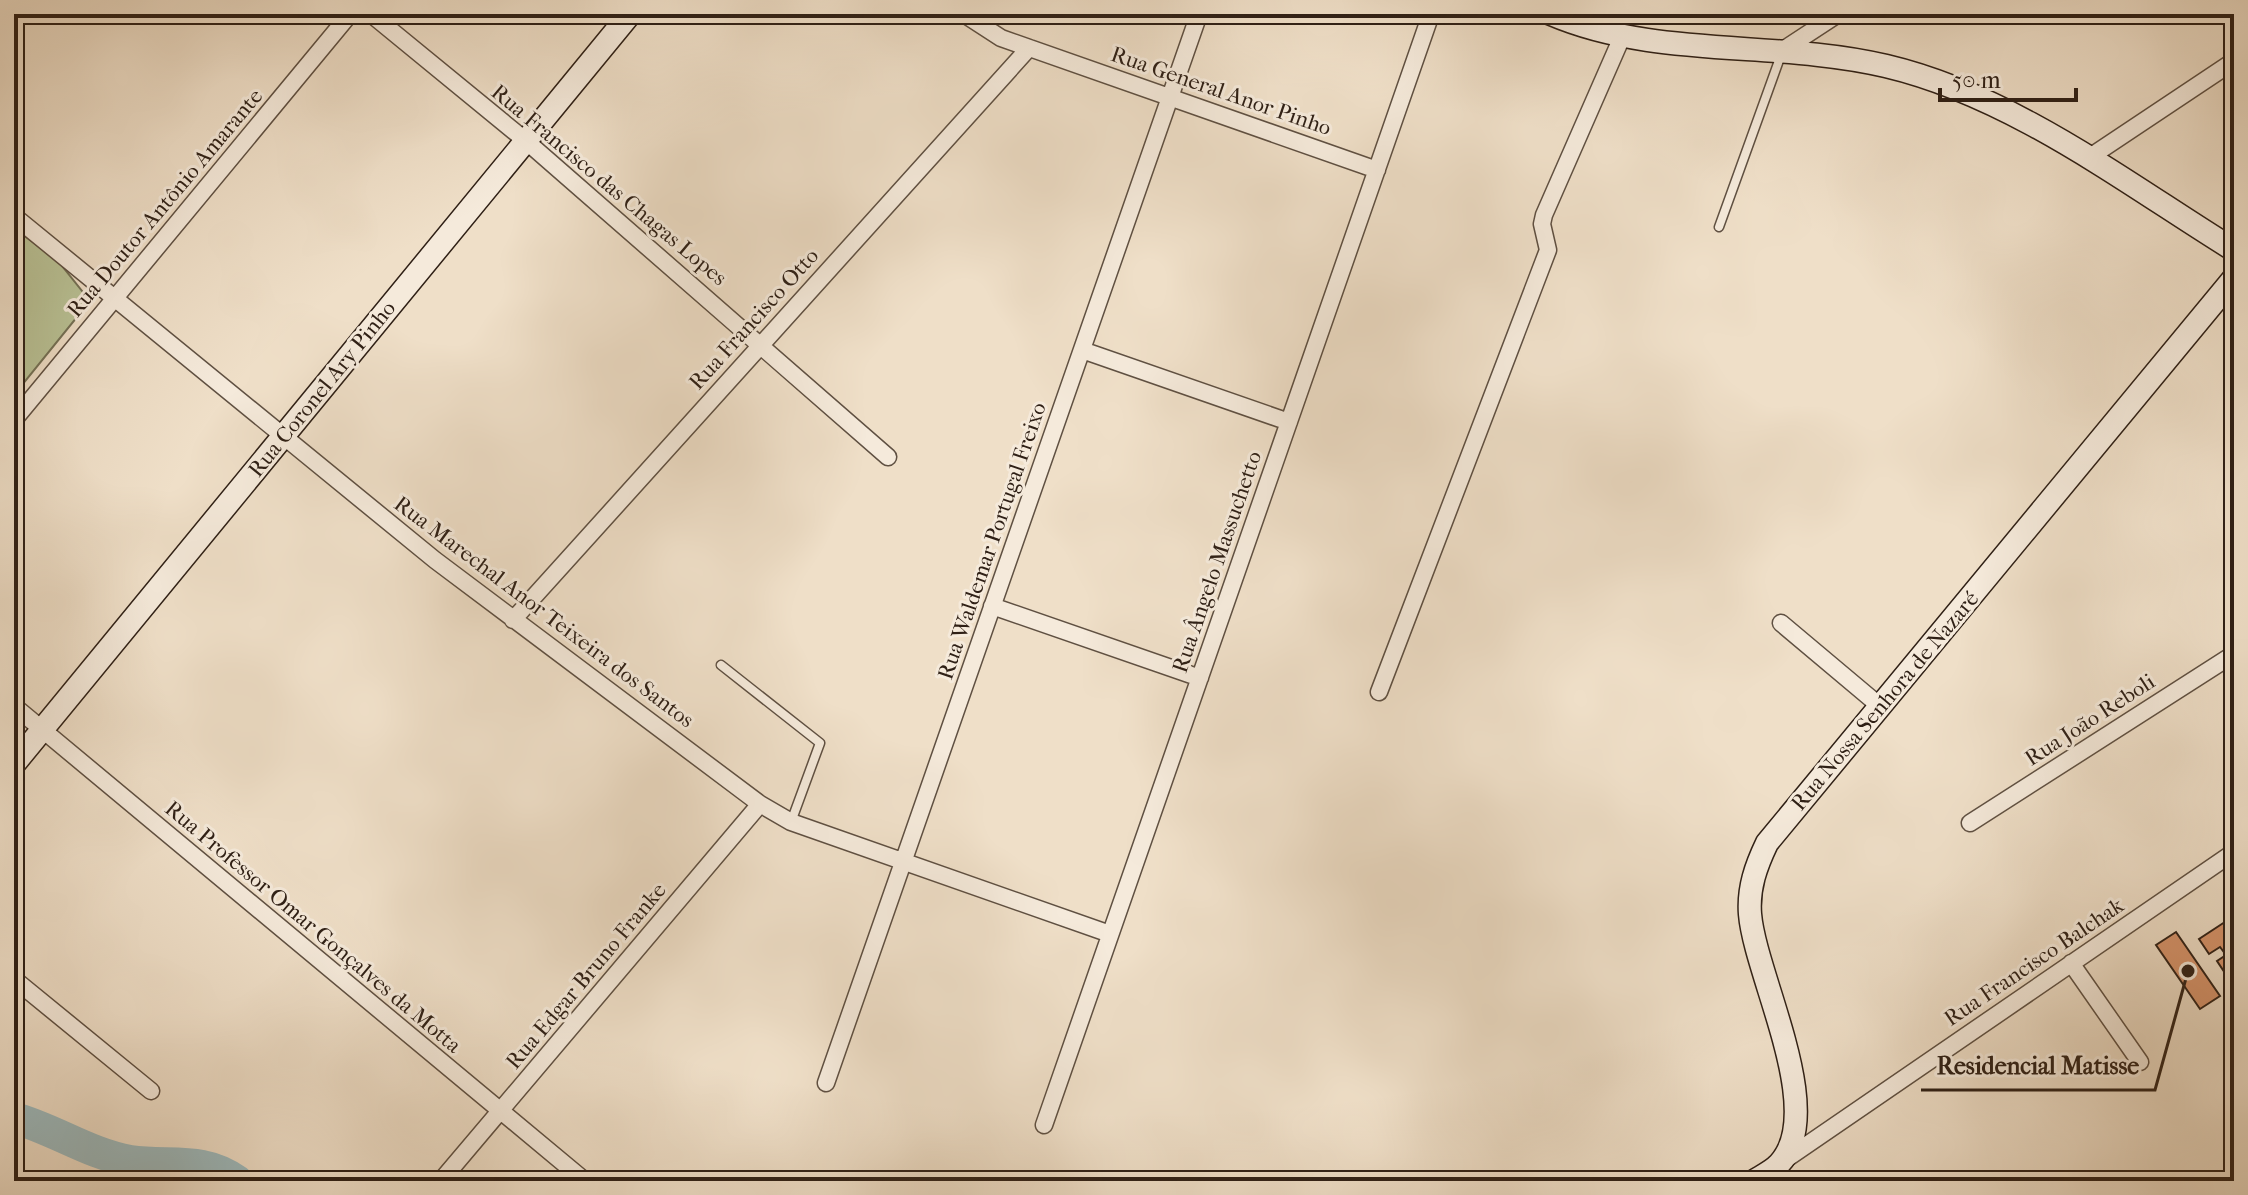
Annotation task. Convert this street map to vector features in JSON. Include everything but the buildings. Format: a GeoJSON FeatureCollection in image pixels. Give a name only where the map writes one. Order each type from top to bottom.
{"type":"FeatureCollection","features":[{"type":"Feature","properties":{"kind":"street","name":"Rua Doutor Antônio Amarante"},"geometry":{"type":"LineString","coordinates":[[14,420],[350,14]]}},
{"type":"Feature","properties":{"kind":"street","name":"Rua Francisco das Chagas Lopes"},"geometry":{"type":"LineString","coordinates":[[371,14],[526,141],[888,457]]}},
{"type":"Feature","properties":{"kind":"street","name":"Rua Coronel Ary Pinho"},"geometry":{"type":"LineString","coordinates":[[14,764],[630,14]]}},
{"type":"Feature","properties":{"kind":"street","name":"Rua General Anor Pinho"},"geometry":{"type":"LineString","coordinates":[[964,14],[986,30],[1029,48],[1377,170]]}},
{"type":"Feature","properties":{"kind":"street","name":"Rua Waldemar Portugal Freixo"},"geometry":{"type":"LineString","coordinates":[[826,1083],[1199,14]]}},
{"type":"Feature","properties":{"kind":"street","name":"Rua Ângelo Massuchetto"},"geometry":{"type":"LineString","coordinates":[[1044,1125],[1431,14]]}},
{"type":"Feature","properties":{"kind":"street"},"geometry":{"type":"LineString","coordinates":[[1551,14],[1622,37],[1783,50],[1850,59],[1921,76],[2000,109],[2234,250]]}},
{"type":"Feature","properties":{"kind":"street"},"geometry":{"type":"LineString","coordinates":[[1783,50],[1838,14]]}},
{"type":"Feature","properties":{"kind":"street"},"geometry":{"type":"LineString","coordinates":[[1379,692],[1548,250],[1542,224],[1544,215],[1622,37]]}},
{"type":"Feature","properties":{"kind":"street","name":"Rua Francisco Otto"},"geometry":{"type":"LineString","coordinates":[[513,620],[1029,48]]}},
{"type":"Feature","properties":{"kind":"street"},"geometry":{"type":"LineString","coordinates":[[2087,159],[2234,61]]}},
{"type":"Feature","properties":{"kind":"street","name":"Rua Marechal Anor Teixeira dos Santos"},"geometry":{"type":"LineString","coordinates":[[14,216],[513,620],[760,804],[791,822],[1110,934]]}},
{"type":"Feature","properties":{"kind":"street","name":"Rua Nossa Senhora de Nazaré"},"geometry":{"type":"LineString","coordinates":[[1781,1163],[1796,1112],[1796,1091],[1750,915],[1756,866],[1781,825],[2234,278]]}},
{"type":"Feature","properties":{"kind":"street"},"geometry":{"type":"LineString","coordinates":[[1082,350],[1289,422]]}},
{"type":"Feature","properties":{"kind":"street"},"geometry":{"type":"LineString","coordinates":[[992,606],[1200,678]]}},
{"type":"Feature","properties":{"kind":"street"},"geometry":{"type":"LineString","coordinates":[[1781,623],[1881,707]]}},
{"type":"Feature","properties":{"kind":"street","name":"Rua João Reboli"},"geometry":{"type":"LineString","coordinates":[[1970,823],[2234,654]]}},
{"type":"Feature","properties":{"kind":"street","name":"Rua Professor Omar Gonçalves da Motta"},"geometry":{"type":"LineString","coordinates":[[14,706],[585,1181]]}},
{"type":"Feature","properties":{"kind":"street","name":"Rua Edgar Bruno Franke"},"geometry":{"type":"LineString","coordinates":[[445,1176],[760,804]]}},
{"type":"Feature","properties":{"kind":"street","name":"Rua Francisco Balchak"},"geometry":{"type":"LineString","coordinates":[[1781,1163],[2234,852]]}},
{"type":"Feature","properties":{"kind":"street"},"geometry":{"type":"LineString","coordinates":[[2071,963],[2140,1062]]}},
{"type":"Feature","properties":{"kind":"street"},"geometry":{"type":"LineString","coordinates":[[14,979],[151,1091]]}},
{"type":"Feature","properties":{"kind":"street"},"geometry":{"type":"LineString","coordinates":[[1754,1181],[1781,1163]]}},
{"type":"Feature","properties":{"kind":"lane"},"geometry":{"type":"LineString","coordinates":[[1719,227],[1783,50]]}},
{"type":"Feature","properties":{"kind":"lane"},"geometry":{"type":"LineString","coordinates":[[721,665],[820,743],[791,822]]}},
{"type":"Feature","properties":{"kind":"green space"},"geometry":{"type":"Polygon","coordinates":[[[14,228],[58,261],[90,301],[14,395],[14,228]]]}},
{"type":"Feature","properties":{"kind":"waterway"},"geometry":{"type":"LineString","coordinates":[[14,1118],[115,1158],[144,1163],[198,1165],[224,1173],[237,1181]]}},
{"type":"Feature","properties":{"kind":"place","name":"Residencial Matisse"},"geometry":{"type":"Point","coordinates":[2188,971]}}]}
